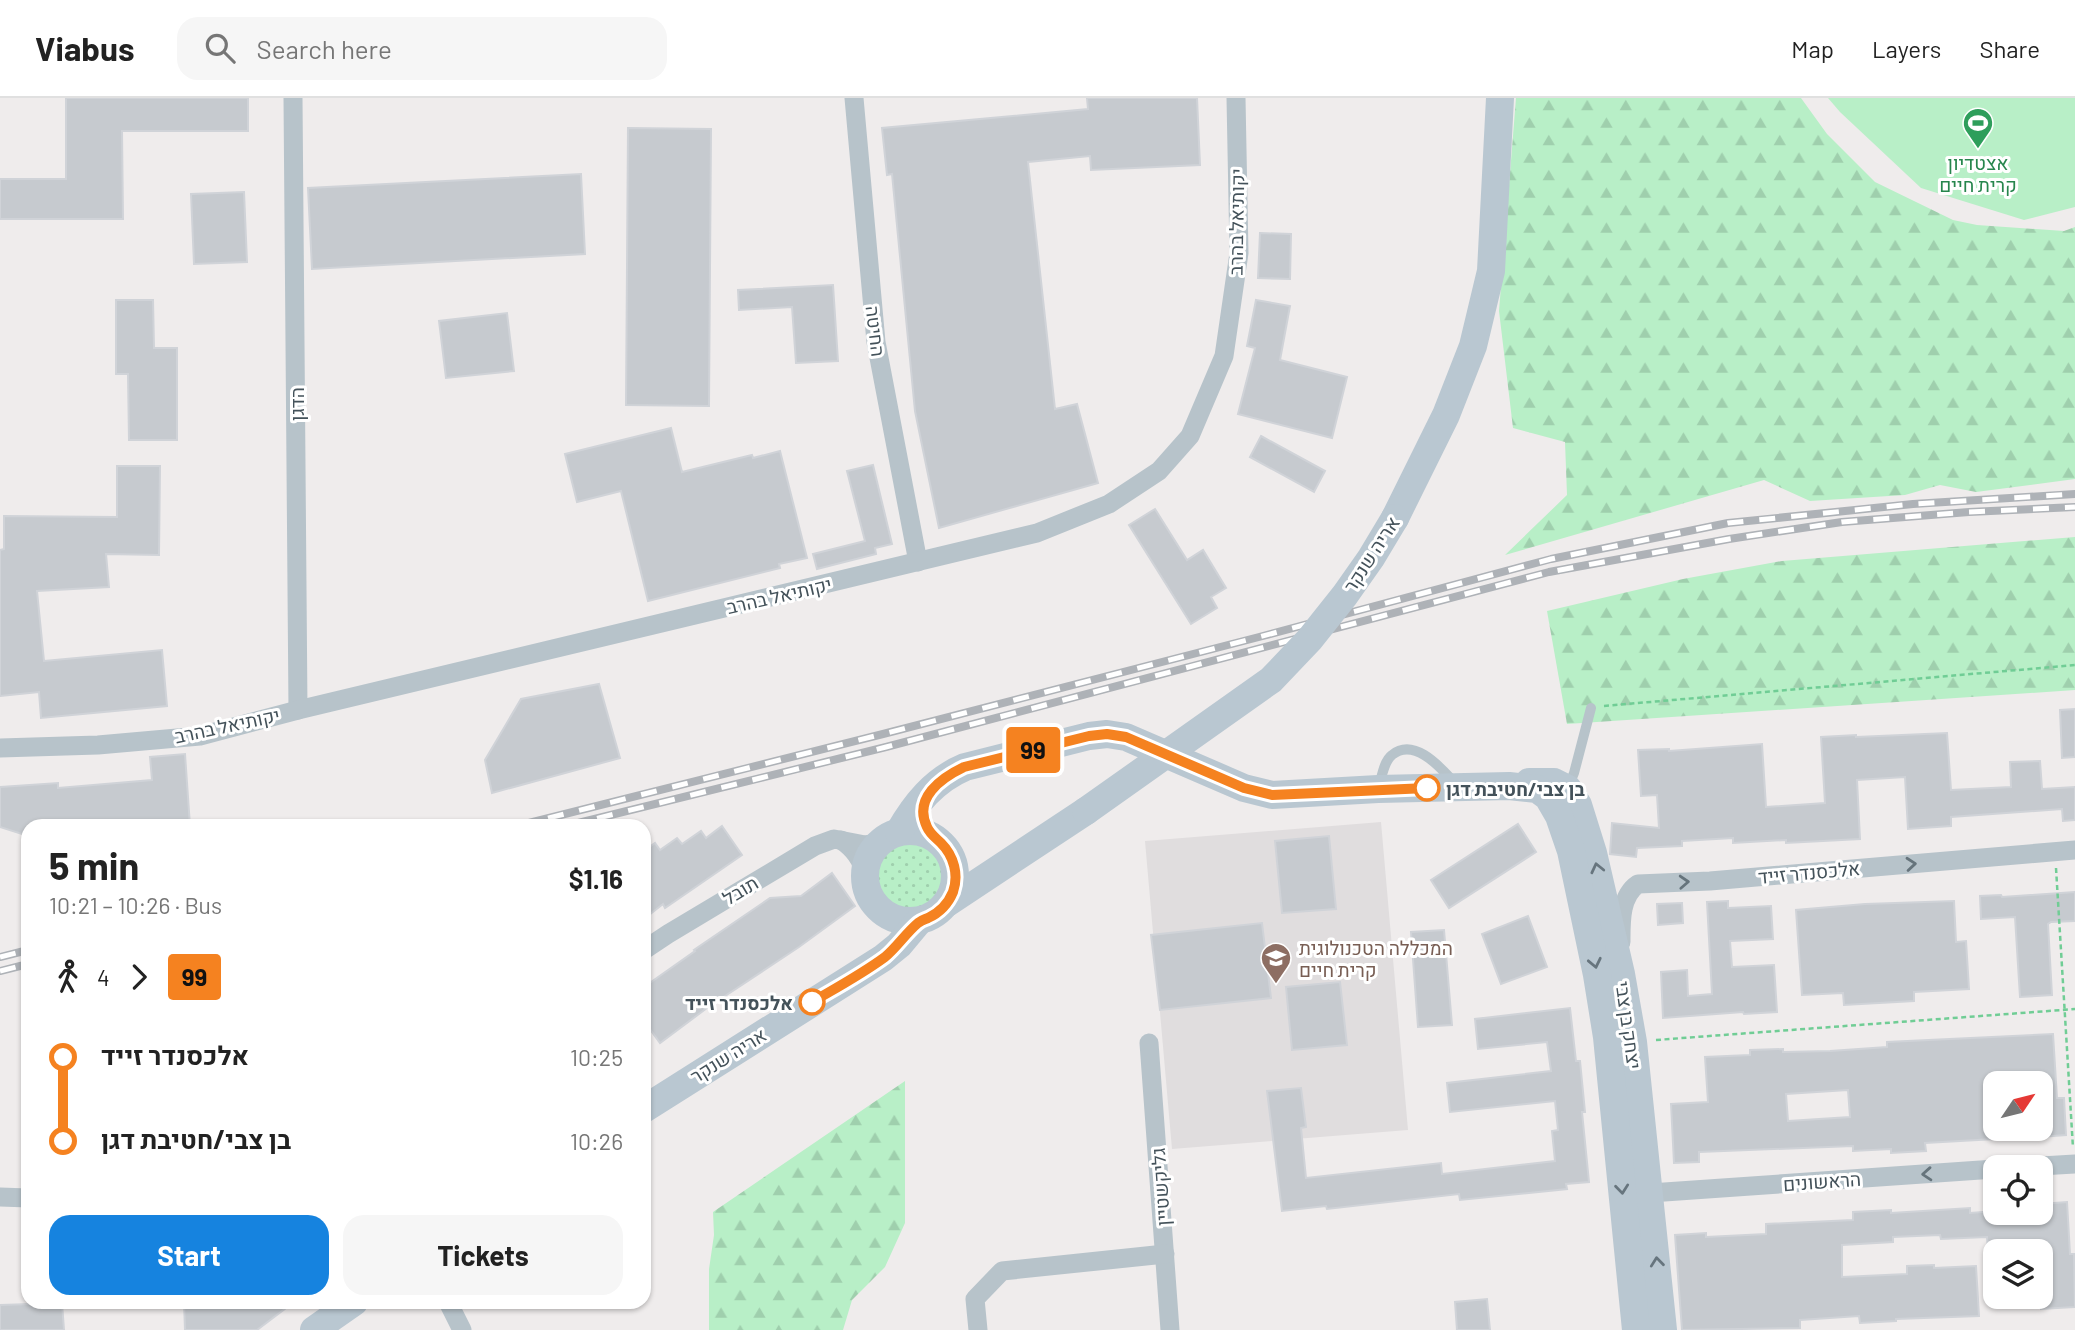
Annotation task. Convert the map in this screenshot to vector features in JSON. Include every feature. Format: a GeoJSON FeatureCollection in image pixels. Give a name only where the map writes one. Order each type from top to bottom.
{"type":"FeatureCollection","features":[{"type":"Feature","properties":{"kind":"street","name":"הדגן"},"geometry":{"type":"LineString","coordinates":[[293,98],[298,710]]}},
{"type":"Feature","properties":{"kind":"street","name":"החיטה"},"geometry":{"type":"LineString","coordinates":[[854,98],[876,342],[918,562]]}},
{"type":"Feature","properties":{"kind":"street","name":"יקותיאל בהרב"},"geometry":{"type":"LineString","coordinates":[[0,748],[98,745],[200,736],[298,710],[1037,533],[1109,504],[1159,471],[1190,436],[1224,356],[1239,253],[1236,98]]}},
{"type":"Feature","properties":{"kind":"street","name":"אריה שנקר"},"geometry":{"type":"LineString","coordinates":[[947,903],[1086,811],[1271,680],[1310,639],[1371,558],[1395,518],[1446,415],[1473,346],[1491,271],[1500,98]]}},
{"type":"Feature","properties":{"kind":"street","name":"יצחק בן צבי"},"geometry":{"type":"LineString","coordinates":[[889,838],[931,789],[964,767],[1107,734],[1126,737],[1260,793],[1286,795],[1378,789],[1509,786],[1537,789],[1548,797],[1559,816],[1571,851],[1597,975],[1607,1037],[1636,1330]]}},
{"type":"Feature","properties":{"kind":"street","name":"יצחק בן צבי"},"geometry":{"type":"LineString","coordinates":[[1509,786],[1529,782],[1554,782],[1568,789],[1578,804],[1590,842],[1622,974],[1633,1042],[1663,1330]]}},
{"type":"Feature","properties":{"kind":"street"},"geometry":{"type":"LineString","coordinates":[[840,839],[860,860],[871,898],[888,916],[903,921],[919,921],[940,911],[953,891],[956,878],[954,865],[927,827],[924,816],[931,789]]}},
{"type":"Feature","properties":{"kind":"street"},"geometry":{"type":"LineString","coordinates":[[865,874],[869,857],[889,838],[910,831],[922,832],[963,861],[984,865],[1006,863]]}},
{"type":"Feature","properties":{"kind":"street","name":"תובל"},"geometry":{"type":"LineString","coordinates":[[651,946],[806,850],[840,839],[865,845],[889,838]]}},
{"type":"Feature","properties":{"kind":"street","name":"אלכסנדר זייד"},"geometry":{"type":"LineString","coordinates":[[1622,974],[1621,922],[1626,897],[1638,884],[1724,880],[2075,850]]}},
{"type":"Feature","properties":{"kind":"street"},"geometry":{"type":"LineString","coordinates":[[883,958],[892,933],[888,916]]}},
{"type":"Feature","properties":{"kind":"street","name":"אריה שנקר"},"geometry":{"type":"LineString","coordinates":[[651,1104],[883,958],[899,945],[919,921]]}},
{"type":"Feature","properties":{"kind":"street","name":"גליקשטיין"},"geometry":{"type":"LineString","coordinates":[[1149,1043],[1170,1330]]}},
{"type":"Feature","properties":{"kind":"street"},"geometry":{"type":"LineString","coordinates":[[2053,1165],[2075,1164]]}},
{"type":"Feature","properties":{"kind":"street","name":"הראשונים"},"geometry":{"type":"LineString","coordinates":[[1650,1193],[1983,1170]]}},
{"type":"Feature","properties":{"kind":"street"},"geometry":{"type":"LineString","coordinates":[[0,1197],[21,1198]]}},
{"type":"Feature","properties":{"kind":"street"},"geometry":{"type":"LineString","coordinates":[[978,1330],[975,1299],[1002,1271],[1165,1255]]}},
{"type":"Feature","properties":{"kind":"street"},"geometry":{"type":"LineString","coordinates":[[314,1330],[344,1309]]}},
{"type":"Feature","properties":{"kind":"street"},"geometry":{"type":"LineString","coordinates":[[452,1309],[462,1330]]}},
{"type":"Feature","properties":{"kind":"lane"},"geometry":{"type":"LineString","coordinates":[[1568,789],[1591,708]]}},
{"type":"Feature","properties":{"kind":"lane"},"geometry":{"type":"LineString","coordinates":[[1378,789],[1385,766],[1392,755],[1406,750],[1422,753],[1436,763],[1458,787]]}},
{"type":"Feature","properties":{"kind":"path"},"geometry":{"type":"LineString","coordinates":[[1591,708],[2075,665]]}},
{"type":"Feature","properties":{"kind":"path"},"geometry":{"type":"LineString","coordinates":[[2055,852],[2063,1010],[2075,1164]]}},
{"type":"Feature","properties":{"kind":"path"},"geometry":{"type":"LineString","coordinates":[[1633,1042],[2075,1009]]}},
{"type":"Feature","properties":{"kind":"shaded area","name":"המכללה הטכנולוגית קרית חיים"},"geometry":{"type":"Polygon","coordinates":[[[1381,822],[1408,1130],[1172,1149],[1145,841],[1381,822]]]}},
{"type":"Feature","properties":{"kind":"green space"},"geometry":{"type":"Polygon","coordinates":[[[1516,98],[1801,98],[1827,134],[1875,182],[1953,220],[1977,225],[2064,231],[2075,227],[2075,479],[1976,492],[1940,485],[1905,495],[1810,501],[1764,480],[1505,555],[1567,495],[1565,442],[1513,428],[1499,311],[1516,98]]]}},
{"type":"Feature","properties":{"kind":"green space","name":"אצטדיון קרית חיים"},"geometry":{"type":"Polygon","coordinates":[[[1828,98],[2075,98],[2075,207],[2024,220],[1921,188],[1828,98]]]}},
{"type":"Feature","properties":{"kind":"green space"},"geometry":{"type":"Polygon","coordinates":[[[2075,537],[2075,690],[1567,724],[1547,611],[1683,579],[1782,561],[2075,537]]]}},
{"type":"Feature","properties":{"kind":"green space"},"geometry":{"type":"Polygon","coordinates":[[[910,840],[930,846],[940,856],[946,876],[940,896],[930,906],[910,912],[890,906],[880,896],[874,876],[880,856],[890,846],[910,840]]]}},
{"type":"Feature","properties":{"kind":"green space"},"geometry":{"type":"Polygon","coordinates":[[[905,1081],[905,1223],[885,1267],[852,1300],[843,1330],[709,1330],[713,1212],[905,1081]]]}},
{"type":"Feature","properties":{"kind":"building"},"geometry":{"type":"Polygon","coordinates":[[[66,98],[248,98],[248,131],[122,131],[123,219],[0,219],[0,179],[66,179],[66,98]]]}},
{"type":"Feature","properties":{"kind":"building"},"geometry":{"type":"Polygon","coordinates":[[[1087,98],[1197,98],[1200,165],[1091,170],[1090,156],[1028,162],[1055,409],[1077,404],[1098,483],[939,528],[915,411],[892,174],[887,175],[882,128],[1088,109],[1087,98]]]}},
{"type":"Feature","properties":{"kind":"building"},"geometry":{"type":"Polygon","coordinates":[[[628,128],[711,129],[709,406],[626,405],[628,128]]]}},
{"type":"Feature","properties":{"kind":"building"},"geometry":{"type":"Polygon","coordinates":[[[581,174],[585,254],[312,269],[308,188],[581,174]]]}},
{"type":"Feature","properties":{"kind":"building"},"geometry":{"type":"Polygon","coordinates":[[[244,192],[247,262],[194,264],[191,194],[244,192]]]}},
{"type":"Feature","properties":{"kind":"building"},"geometry":{"type":"Polygon","coordinates":[[[1260,233],[1291,234],[1290,279],[1258,278],[1260,233]]]}},
{"type":"Feature","properties":{"kind":"building"},"geometry":{"type":"Polygon","coordinates":[[[833,285],[838,361],[796,363],[792,307],[739,310],[738,290],[833,285]]]}},
{"type":"Feature","properties":{"kind":"building"},"geometry":{"type":"Polygon","coordinates":[[[116,300],[153,300],[154,348],[177,348],[177,440],[129,440],[128,374],[116,374],[116,300]]]}},
{"type":"Feature","properties":{"kind":"building"},"geometry":{"type":"Polygon","coordinates":[[[1256,300],[1290,306],[1280,360],[1347,377],[1332,438],[1238,414],[1255,348],[1247,346],[1256,300]]]}},
{"type":"Feature","properties":{"kind":"building"},"geometry":{"type":"Polygon","coordinates":[[[507,313],[514,371],[446,378],[439,321],[507,313]]]}},
{"type":"Feature","properties":{"kind":"building"},"geometry":{"type":"Polygon","coordinates":[[[671,428],[682,472],[780,451],[807,558],[779,564],[780,568],[648,601],[621,491],[577,502],[565,454],[671,428]]]}},
{"type":"Feature","properties":{"kind":"building"},"geometry":{"type":"Polygon","coordinates":[[[1261,436],[1325,471],[1314,492],[1250,457],[1261,436]]]}},
{"type":"Feature","properties":{"kind":"building"},"geometry":{"type":"Polygon","coordinates":[[[873,465],[892,544],[875,548],[876,554],[817,569],[813,554],[865,541],[847,471],[873,465]]]}},
{"type":"Feature","properties":{"kind":"building"},"geometry":{"type":"Polygon","coordinates":[[[117,466],[160,466],[159,555],[106,554],[109,587],[37,591],[44,661],[162,650],[167,706],[41,718],[39,692],[0,696],[0,550],[4,549],[4,516],[117,517],[117,466]]]}},
{"type":"Feature","properties":{"kind":"building"},"geometry":{"type":"Polygon","coordinates":[[[1155,509],[1187,560],[1203,550],[1226,588],[1211,597],[1217,608],[1191,624],[1129,525],[1155,509]]]}},
{"type":"Feature","properties":{"kind":"building"},"geometry":{"type":"Polygon","coordinates":[[[599,684],[620,758],[492,793],[485,760],[521,699],[599,684]]]}},
{"type":"Feature","properties":{"kind":"building"},"geometry":{"type":"Polygon","coordinates":[[[2075,709],[2075,757],[2062,758],[2060,710],[2075,709]]]}},
{"type":"Feature","properties":{"kind":"building"},"geometry":{"type":"Polygon","coordinates":[[[1947,733],[1951,790],[2011,787],[2010,762],[2040,761],[2042,789],[2075,787],[2075,820],[2063,821],[2062,809],[1951,817],[1951,826],[1908,829],[1905,777],[1857,780],[1860,839],[1786,843],[1786,840],[1733,843],[1733,838],[1682,841],[1682,846],[1637,848],[1636,857],[1610,854],[1612,823],[1659,828],[1657,795],[1641,796],[1638,750],[1669,751],[1762,744],[1766,807],[1825,803],[1821,737],[1947,733]]]}},
{"type":"Feature","properties":{"kind":"building"},"geometry":{"type":"Polygon","coordinates":[[[185,754],[190,819],[21,819],[21,834],[0,827],[0,787],[58,783],[58,788],[152,780],[150,757],[185,754]]]}},
{"type":"Feature","properties":{"kind":"building"},"geometry":{"type":"Polygon","coordinates":[[[1518,824],[1536,852],[1449,908],[1431,880],[1518,824]]]}},
{"type":"Feature","properties":{"kind":"building"},"geometry":{"type":"Polygon","coordinates":[[[722,826],[742,855],[665,908],[663,904],[651,913],[651,846],[655,843],[660,850],[677,838],[682,844],[701,831],[706,838],[722,826]]]}},
{"type":"Feature","properties":{"kind":"building"},"geometry":{"type":"Polygon","coordinates":[[[1329,836],[1336,909],[1282,913],[1275,841],[1329,836]]]}},
{"type":"Feature","properties":{"kind":"building"},"geometry":{"type":"Polygon","coordinates":[[[832,873],[855,906],[660,1043],[651,1031],[651,982],[770,898],[801,896],[832,873]]]}},
{"type":"Feature","properties":{"kind":"building"},"geometry":{"type":"Polygon","coordinates":[[[2075,892],[2075,921],[2048,924],[2052,995],[2020,997],[2015,917],[1981,919],[1980,896],[2075,892]]]}},
{"type":"Feature","properties":{"kind":"building"},"geometry":{"type":"Polygon","coordinates":[[[1728,901],[1728,908],[1771,906],[1773,939],[1730,941],[1732,967],[1774,965],[1777,1012],[1663,1018],[1661,972],[1687,970],[1688,996],[1712,994],[1707,902],[1728,901]]]}},
{"type":"Feature","properties":{"kind":"building"},"geometry":{"type":"Polygon","coordinates":[[[1954,901],[1956,942],[1966,941],[1969,989],[1914,992],[1914,1001],[1844,1005],[1843,993],[1802,995],[1796,910],[1954,901]]]}},
{"type":"Feature","properties":{"kind":"building"},"geometry":{"type":"Polygon","coordinates":[[[1682,903],[1683,923],[1658,925],[1657,904],[1682,903]]]}},
{"type":"Feature","properties":{"kind":"building"},"geometry":{"type":"Polygon","coordinates":[[[1528,916],[1547,967],[1501,984],[1482,934],[1528,916]]]}},
{"type":"Feature","properties":{"kind":"building"},"geometry":{"type":"Polygon","coordinates":[[[1262,923],[1271,998],[1160,1010],[1151,935],[1262,923]]]}},
{"type":"Feature","properties":{"kind":"building"},"geometry":{"type":"Polygon","coordinates":[[[1444,930],[1452,1025],[1418,1027],[1411,932],[1444,930]]]}},
{"type":"Feature","properties":{"kind":"building"},"geometry":{"type":"Polygon","coordinates":[[[1340,982],[1347,1045],[1292,1050],[1286,987],[1340,982]]]}},
{"type":"Feature","properties":{"kind":"building"},"geometry":{"type":"Polygon","coordinates":[[[1570,1008],[1576,1061],[1580,1061],[1589,1182],[1566,1184],[1567,1189],[1460,1200],[1459,1194],[1327,1209],[1326,1206],[1282,1211],[1267,1091],[1301,1088],[1306,1127],[1301,1128],[1306,1178],[1441,1163],[1442,1174],[1555,1161],[1552,1131],[1558,1130],[1555,1101],[1450,1112],[1447,1083],[1551,1071],[1547,1042],[1478,1049],[1475,1019],[1570,1008]]]}},
{"type":"Feature","properties":{"kind":"building"},"geometry":{"type":"Polygon","coordinates":[[[2053,1034],[2057,1098],[2064,1098],[2066,1135],[2053,1136],[2053,1071],[1983,1071],[1983,1140],[1925,1143],[1926,1151],[1891,1153],[1891,1149],[1853,1151],[1853,1146],[1699,1152],[1699,1162],[1674,1163],[1671,1104],[1708,1102],[1705,1057],[1750,1055],[1750,1050],[1830,1051],[1887,1047],[1887,1042],[2053,1034]],[[1848,1090],[1786,1094],[1788,1121],[1850,1117],[1848,1090]]]}},
{"type":"Feature","properties":{"kind":"building"},"geometry":{"type":"Polygon","coordinates":[[[2067,1202],[2070,1254],[2074,1254],[2075,1307],[2053,1308],[2053,1239],[1941,1239],[1940,1235],[1893,1237],[1893,1242],[1842,1245],[1842,1277],[1907,1274],[1907,1266],[1976,1266],[1979,1316],[1860,1323],[1859,1316],[1800,1320],[1800,1328],[1682,1330],[1675,1235],[1706,1233],[1706,1237],[1766,1234],[1766,1224],[1853,1220],[1853,1212],[1891,1210],[1891,1213],[1970,1208],[1970,1213],[1983,1212],[1983,1225],[2053,1225],[2053,1203],[2067,1202]]]}},
{"type":"Feature","properties":{"kind":"building"},"geometry":{"type":"Polygon","coordinates":[[[1487,1299],[1490,1330],[1457,1330],[1455,1302],[1487,1299]]]}},
{"type":"Feature","properties":{"kind":"building"},"geometry":{"type":"Polygon","coordinates":[[[21,1304],[21,1309],[62,1309],[64,1330],[0,1330],[0,1305],[21,1304]]]}},
{"type":"Feature","properties":{"kind":"building"},"geometry":{"type":"Polygon","coordinates":[[[184,1309],[285,1309],[257,1330],[185,1330],[184,1309]]]}},
{"type":"Feature","properties":{"kind":"railway"},"geometry":{"type":"LineString","coordinates":[[545,819],[1259,637],[1551,559],[1728,523],[1913,504],[2075,494]]}},
{"type":"Feature","properties":{"kind":"railway"},"geometry":{"type":"LineString","coordinates":[[594,819],[886,747],[1549,572],[1729,539],[1842,522],[2075,507]]}},
{"type":"Feature","properties":{"kind":"railway"},"geometry":{"type":"LineString","coordinates":[[0,957],[21,952]]}},
{"type":"Feature","properties":{"kind":"railway"},"geometry":{"type":"LineString","coordinates":[[0,971],[21,966]]}},
{"type":"Feature","properties":{"kind":"bus line","name":"99"},"geometry":{"type":"LineString","coordinates":[[812,1002],[883,958],[899,945],[919,921],[940,911],[947,903],[956,878],[954,865],[949,853],[927,827],[924,816],[931,789],[964,767],[1107,734],[1126,737],[1260,793],[1272,795],[1427,788]]}},
{"type":"Feature","properties":{"kind":"place","name":"אצטדיון קרית חיים"},"geometry":{"type":"Point","coordinates":[1978,150]}},
{"type":"Feature","properties":{"kind":"place","name":"בן צבי/חטיבת דגן"},"geometry":{"type":"Point","coordinates":[1427,788]}},
{"type":"Feature","properties":{"kind":"place","name":"המכללה הטכנולוגית קרית חיים"},"geometry":{"type":"Point","coordinates":[1276,985]}},
{"type":"Feature","properties":{"kind":"place","name":"אלכסנדר זייד"},"geometry":{"type":"Point","coordinates":[812,1002]}}]}
